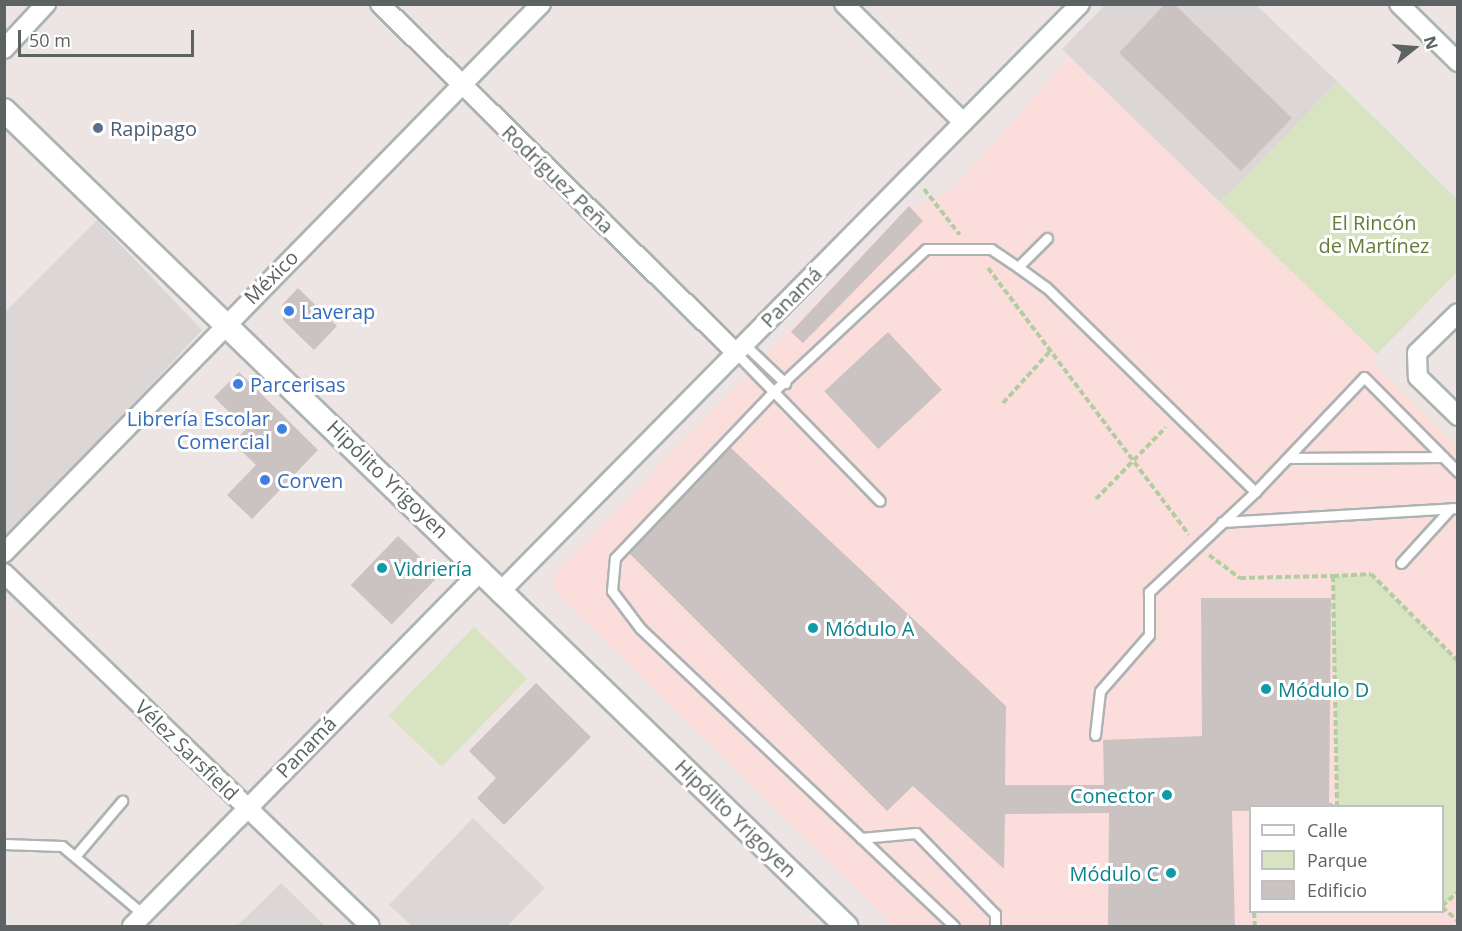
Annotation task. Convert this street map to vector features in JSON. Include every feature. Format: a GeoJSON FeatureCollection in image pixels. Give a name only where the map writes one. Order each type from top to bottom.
{"type":"FeatureCollection","features":[{"type":"Feature","properties":{"kind":"street"},"geometry":{"type":"LineString","coordinates":[[4,49],[46,4]]}},
{"type":"Feature","properties":{"kind":"street","name":"Rodríguez Peña"},"geometry":{"type":"LineString","coordinates":[[380,4],[740,349]]}},
{"type":"Feature","properties":{"kind":"street","name":"México"},"geometry":{"type":"LineString","coordinates":[[4,553],[226,323],[541,4]]}},
{"type":"Feature","properties":{"kind":"street"},"geometry":{"type":"LineString","coordinates":[[844,4],[963,122]]}},
{"type":"Feature","properties":{"kind":"street","name":"Panamá"},"geometry":{"type":"LineString","coordinates":[[502,590],[1080,4]]}},
{"type":"Feature","properties":{"kind":"street"},"geometry":{"type":"LineString","coordinates":[[1399,4],[1458,62]]}},
{"type":"Feature","properties":{"kind":"street","name":"Hipólito Yrigoyen"},"geometry":{"type":"LineString","coordinates":[[4,110],[482,570],[846,927]]}},
{"type":"Feature","properties":{"kind":"street"},"geometry":{"type":"LineString","coordinates":[[1458,312],[1417,352],[1418,377],[1458,416]]}},
{"type":"Feature","properties":{"kind":"street","name":"Panamá"},"geometry":{"type":"LineString","coordinates":[[138,921],[482,570]]}},
{"type":"Feature","properties":{"kind":"street","name":"Vélez Sarsfield"},"geometry":{"type":"LineString","coordinates":[[4,573],[370,927]]}},
{"type":"Feature","properties":{"kind":"lane"},"geometry":{"type":"LineString","coordinates":[[1018,267],[1047,238]]}},
{"type":"Feature","properties":{"kind":"lane"},"geometry":{"type":"LineString","coordinates":[[954,927],[640,628],[612,591],[615,558],[773,392],[926,249],[991,249],[1046,287],[1255,492]]}},
{"type":"Feature","properties":{"kind":"lane"},"geometry":{"type":"LineString","coordinates":[[740,349],[784,383]]}},
{"type":"Feature","properties":{"kind":"lane"},"geometry":{"type":"LineString","coordinates":[[740,349],[773,392],[880,501]]}},
{"type":"Feature","properties":{"kind":"lane"},"geometry":{"type":"LineString","coordinates":[[1095,735],[1101,692],[1149,635],[1149,592],[1289,458],[1364,377],[1458,472]]}},
{"type":"Feature","properties":{"kind":"lane"},"geometry":{"type":"LineString","coordinates":[[1289,458],[1443,457]]}},
{"type":"Feature","properties":{"kind":"lane"},"geometry":{"type":"LineString","coordinates":[[1222,522],[1454,508]]}},
{"type":"Feature","properties":{"kind":"lane"},"geometry":{"type":"LineString","coordinates":[[1401,563],[1454,508]]}},
{"type":"Feature","properties":{"kind":"lane"},"geometry":{"type":"LineString","coordinates":[[77,854],[122,801]]}},
{"type":"Feature","properties":{"kind":"lane"},"geometry":{"type":"LineString","coordinates":[[861,838],[916,833],[995,914],[995,927]]}},
{"type":"Feature","properties":{"kind":"lane"},"geometry":{"type":"LineString","coordinates":[[4,844],[62,846],[77,854],[138,921]]}},
{"type":"Feature","properties":{"kind":"path"},"geometry":{"type":"LineString","coordinates":[[912,174],[1051,350],[1197,546],[1240,578],[1371,574],[1458,661]]}},
{"type":"Feature","properties":{"kind":"path"},"geometry":{"type":"LineString","coordinates":[[1003,403],[1051,350]]}},
{"type":"Feature","properties":{"kind":"path"},"geometry":{"type":"LineString","coordinates":[[1096,499],[1177,416]]}},
{"type":"Feature","properties":{"kind":"path"},"geometry":{"type":"LineString","coordinates":[[1333,576],[1337,805]]}},
{"type":"Feature","properties":{"kind":"path"},"geometry":{"type":"LineString","coordinates":[[1444,906],[1458,892]]}},
{"type":"Feature","properties":{"kind":"path"},"geometry":{"type":"LineString","coordinates":[[1444,908],[1458,921]]}},
{"type":"Feature","properties":{"kind":"shaded area"},"geometry":{"type":"Polygon","coordinates":[[[1105,5],[1256,5],[1338,82],[1220,202],[1062,49],[1105,5]]]}},
{"type":"Feature","properties":{"kind":"shaded area"},"geometry":{"type":"Polygon","coordinates":[[[1070,57],[1377,354],[1372,361],[1457,445],[1457,926],[893,926],[554,590],[553,576],[910,205],[916,207],[952,189],[1070,57]]]}},
{"type":"Feature","properties":{"kind":"shaded area"},"geometry":{"type":"Polygon","coordinates":[[[97,220],[202,330],[5,543],[5,312],[97,220]]]}},
{"type":"Feature","properties":{"kind":"shaded area"},"geometry":{"type":"Polygon","coordinates":[[[473,818],[545,888],[507,926],[412,926],[389,905],[473,818]]]}},
{"type":"Feature","properties":{"kind":"shaded area"},"geometry":{"type":"Polygon","coordinates":[[[281,883],[325,926],[237,926],[281,883]]]}},
{"type":"Feature","properties":{"kind":"green space","name":"El Rincón de Martínez"},"geometry":{"type":"Polygon","coordinates":[[[1338,82],[1457,199],[1457,272],[1377,354],[1220,202],[1338,82]]]}},
{"type":"Feature","properties":{"kind":"green space"},"geometry":{"type":"Polygon","coordinates":[[[1371,574],[1457,661],[1457,892],[1444,905],[1444,805],[1337,805],[1333,576],[1371,574]]]}},
{"type":"Feature","properties":{"kind":"green space"},"geometry":{"type":"Polygon","coordinates":[[[474,627],[527,678],[442,767],[389,715],[474,627]]]}},
{"type":"Feature","properties":{"kind":"building"},"geometry":{"type":"Polygon","coordinates":[[[1165,4],[1174,4],[1292,118],[1241,171],[1119,53],[1165,4]]]}},
{"type":"Feature","properties":{"kind":"building"},"geometry":{"type":"Polygon","coordinates":[[[909,206],[923,221],[803,343],[791,332],[909,206]]]}},
{"type":"Feature","properties":{"kind":"building"},"geometry":{"type":"Polygon","coordinates":[[[298,288],[337,326],[314,350],[283,320],[282,305],[298,288]]]}},
{"type":"Feature","properties":{"kind":"building"},"geometry":{"type":"Polygon","coordinates":[[[888,332],[942,390],[878,449],[824,391],[888,332]]]}},
{"type":"Feature","properties":{"kind":"building"},"geometry":{"type":"Polygon","coordinates":[[[239,372],[318,450],[252,519],[227,495],[256,465],[233,443],[246,429],[214,397],[239,372]]]}},
{"type":"Feature","properties":{"kind":"building"},"geometry":{"type":"Polygon","coordinates":[[[730,447],[1006,706],[1005,785],[1104,785],[1103,740],[1202,736],[1201,598],[1331,598],[1329,805],[1249,805],[1249,811],[1232,811],[1235,927],[1108,927],[1109,813],[1005,814],[1004,869],[913,786],[887,811],[629,553],[730,447]]]}},
{"type":"Feature","properties":{"kind":"building"},"geometry":{"type":"Polygon","coordinates":[[[398,536],[439,576],[392,625],[351,585],[398,536]]]}},
{"type":"Feature","properties":{"kind":"building"},"geometry":{"type":"Polygon","coordinates":[[[536,683],[591,737],[504,825],[477,798],[496,778],[469,751],[536,683]]]}},
{"type":"Feature","properties":{"kind":"place","name":"Rapipago"},"geometry":{"type":"Point","coordinates":[98,128]}},
{"type":"Feature","properties":{"kind":"place","name":"Laverap"},"geometry":{"type":"Point","coordinates":[289,311]}},
{"type":"Feature","properties":{"kind":"place","name":"Parcerisas"},"geometry":{"type":"Point","coordinates":[238,384]}},
{"type":"Feature","properties":{"kind":"place","name":"Librería Escolar Comercial"},"geometry":{"type":"Point","coordinates":[282,429]}},
{"type":"Feature","properties":{"kind":"place","name":"Corven"},"geometry":{"type":"Point","coordinates":[265,480]}},
{"type":"Feature","properties":{"kind":"place","name":"Vidriería"},"geometry":{"type":"Point","coordinates":[382,568]}},
{"type":"Feature","properties":{"kind":"place","name":"Módulo A"},"geometry":{"type":"Point","coordinates":[813,628]}},
{"type":"Feature","properties":{"kind":"place","name":"Módulo D"},"geometry":{"type":"Point","coordinates":[1266,689]}},
{"type":"Feature","properties":{"kind":"place","name":"Conector"},"geometry":{"type":"Point","coordinates":[1167,795]}},
{"type":"Feature","properties":{"kind":"place","name":"Módulo C"},"geometry":{"type":"Point","coordinates":[1171,873]}}]}
